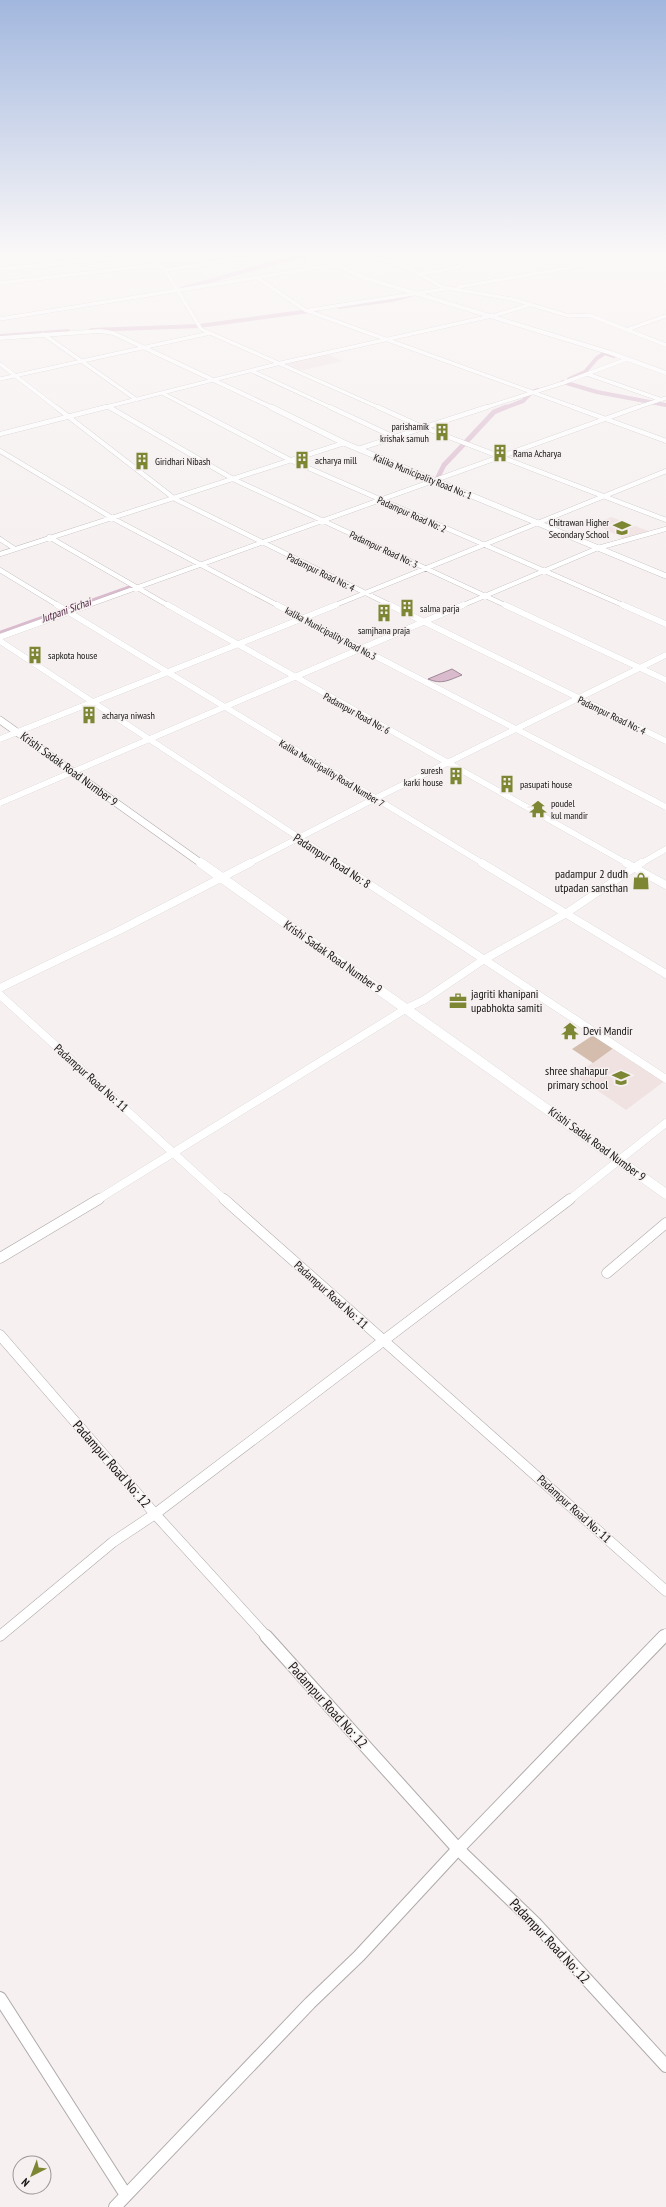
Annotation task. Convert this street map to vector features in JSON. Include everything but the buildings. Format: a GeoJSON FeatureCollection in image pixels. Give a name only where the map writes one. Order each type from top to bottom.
{"type":"FeatureCollection","features":[{"type":"Feature","properties":{"kind":"street"},"geometry":{"type":"LineString","coordinates":[[77,359],[137,400]]}},
{"type":"Feature","properties":{"kind":"street"},"geometry":{"type":"LineString","coordinates":[[0,379],[94,359]]}},
{"type":"Feature","properties":{"kind":"street","name":"Kalika Municipality Road No: 1"},"geometry":{"type":"LineString","coordinates":[[171,359],[344,443],[666,576]]}},
{"type":"Feature","properties":{"kind":"street"},"geometry":{"type":"LineString","coordinates":[[272,359],[423,427],[666,520]]}},
{"type":"Feature","properties":{"kind":"street"},"geometry":{"type":"LineString","coordinates":[[0,434],[298,359]]}},
{"type":"Feature","properties":{"kind":"street"},"geometry":{"type":"LineString","coordinates":[[440,359],[666,441]]}},
{"type":"Feature","properties":{"kind":"street"},"geometry":{"type":"LineString","coordinates":[[358,449],[530,392],[571,380],[628,359],[666,373]]}},
{"type":"Feature","properties":{"kind":"street","name":"Padampur Road No: 4"},"geometry":{"type":"LineString","coordinates":[[0,364],[173,497],[363,593],[666,741]]}},
{"type":"Feature","properties":{"kind":"street"},"geometry":{"type":"LineString","coordinates":[[252,371],[394,437]]}},
{"type":"Feature","properties":{"kind":"street"},"geometry":{"type":"LineString","coordinates":[[587,374],[664,399]]}},
{"type":"Feature","properties":{"kind":"street","name":"Padampur Road No: 2"},"geometry":{"type":"LineString","coordinates":[[164,394],[290,460],[666,624]]}},
{"type":"Feature","properties":{"kind":"street"},"geometry":{"type":"LineString","coordinates":[[0,637],[664,399]]}},
{"type":"Feature","properties":{"kind":"street","name":"Padampur Road No: 3"},"geometry":{"type":"LineString","coordinates":[[108,407],[234,478],[666,680]]}},
{"type":"Feature","properties":{"kind":"street"},"geometry":{"type":"LineString","coordinates":[[0,554],[344,443]]}},
{"type":"Feature","properties":{"kind":"street","name":"kalika Municipality Road No.3"},"geometry":{"type":"LineString","coordinates":[[0,451],[112,517],[360,649],[666,807]]}},
{"type":"Feature","properties":{"kind":"street"},"geometry":{"type":"LineString","coordinates":[[0,740],[483,545],[540,524],[666,472]]}},
{"type":"Feature","properties":{"kind":"street"},"geometry":{"type":"LineString","coordinates":[[0,803],[222,707],[598,548],[666,529]]}},
{"type":"Feature","properties":{"kind":"street","name":"Padampur Road No: 6"},"geometry":{"type":"LineString","coordinates":[[49,537],[236,645],[666,885]]}},
{"type":"Feature","properties":{"kind":"street"},"geometry":{"type":"LineString","coordinates":[[0,539],[15,549]]}},
{"type":"Feature","properties":{"kind":"street","name":"Kalika Municipality Road Number 7"},"geometry":{"type":"LineString","coordinates":[[0,570],[222,707],[666,974]]}},
{"type":"Feature","properties":{"kind":"street","name":"Padampur Road No: 8"},"geometry":{"type":"LineString","coordinates":[[0,641],[298,839],[666,1078]]}},
{"type":"Feature","properties":{"kind":"street"},"geometry":{"type":"LineString","coordinates":[[0,988],[221,878],[374,799],[580,699],[666,655]]}},
{"type":"Feature","properties":{"kind":"street","name":"Krishi Sadak Road Number 9"},"geometry":{"type":"LineString","coordinates":[[0,720],[221,878],[407,1008],[666,1194]]}},
{"type":"Feature","properties":{"kind":"street"},"geometry":{"type":"LineString","coordinates":[[0,1258],[172,1153],[226,1122],[407,1008],[424,1000],[483,960],[565,914],[634,867],[666,849]]}},
{"type":"Feature","properties":{"kind":"street","name":"Padampur Road No: 11"},"geometry":{"type":"LineString","coordinates":[[0,995],[172,1153],[666,1591]]}},
{"type":"Feature","properties":{"kind":"street"},"geometry":{"type":"LineString","coordinates":[[0,1636],[113,1542],[155,1514],[620,1160],[666,1123]]}},
{"type":"Feature","properties":{"kind":"street"},"geometry":{"type":"LineString","coordinates":[[607,1273],[666,1223]]}},
{"type":"Feature","properties":{"kind":"street","name":"Padampur Road No: 12"},"geometry":{"type":"LineString","coordinates":[[0,1335],[155,1514],[458,1849],[535,1923],[666,2066]]}},
{"type":"Feature","properties":{"kind":"street"},"geometry":{"type":"LineString","coordinates":[[114,2207],[310,2003],[359,1956],[458,1849],[666,1634]]}},
{"type":"Feature","properties":{"kind":"street"},"geometry":{"type":"LineString","coordinates":[[0,1998],[126,2196]]}},
{"type":"Feature","properties":{"kind":"shaded area"},"geometry":{"type":"Polygon","coordinates":[[[301,359],[338,359],[343,361],[299,371],[281,363],[301,359]]]}},
{"type":"Feature","properties":{"kind":"shaded area","name":"Chitrawan Higher Secondary School"},"geometry":{"type":"Polygon","coordinates":[[[611,517],[651,532],[626,540],[595,524],[611,517]]]}},
{"type":"Feature","properties":{"kind":"shaded area"},"geometry":{"type":"Polygon","coordinates":[[[452,669],[462,675],[441,682],[428,679],[452,669]]]}},
{"type":"Feature","properties":{"kind":"shaded area"},"geometry":{"type":"Polygon","coordinates":[[[595,1034],[615,1047],[593,1063],[572,1049],[595,1034]]]}},
{"type":"Feature","properties":{"kind":"shaded area","name":"shree shahapur primary school"},"geometry":{"type":"Polygon","coordinates":[[[615,1047],[666,1080],[626,1110],[575,1075],[615,1047]]]}},
{"type":"Feature","properties":{"kind":"waterway"},"geometry":{"type":"LineString","coordinates":[[569,379],[585,372],[596,359]]}},
{"type":"Feature","properties":{"kind":"waterway"},"geometry":{"type":"LineString","coordinates":[[563,382],[597,392],[666,405]]}},
{"type":"Feature","properties":{"kind":"waterway"},"geometry":{"type":"LineString","coordinates":[[504,408],[523,401],[532,392],[538,390]]}},
{"type":"Feature","properties":{"kind":"waterway"},"geometry":{"type":"LineString","coordinates":[[465,443],[494,412],[506,407]]}},
{"type":"Feature","properties":{"kind":"waterway","name":"Jutpani Sichai"},"geometry":{"type":"LineString","coordinates":[[427,482],[437,479],[444,465],[464,444]]}},
{"type":"Feature","properties":{"kind":"waterway","name":"Jutpani Sichai"},"geometry":{"type":"LineString","coordinates":[[78,606],[132,587]]}},
{"type":"Feature","properties":{"kind":"waterway","name":"Jutpani Sichai"},"geometry":{"type":"LineString","coordinates":[[0,634],[81,605]]}},
{"type":"Feature","properties":{"kind":"place","name":"parishamik krishak samuh"},"geometry":{"type":"Point","coordinates":[442,432]}},
{"type":"Feature","properties":{"kind":"place","name":"Rama Acharya"},"geometry":{"type":"Point","coordinates":[500,453]}},
{"type":"Feature","properties":{"kind":"place","name":"acharya mill"},"geometry":{"type":"Point","coordinates":[302,460]}},
{"type":"Feature","properties":{"kind":"place","name":"Giridhari Nibash"},"geometry":{"type":"Point","coordinates":[142,461]}},
{"type":"Feature","properties":{"kind":"place","name":"Chitrawan Higher Secondary School"},"geometry":{"type":"Point","coordinates":[622,528]}},
{"type":"Feature","properties":{"kind":"place","name":"salma parja"},"geometry":{"type":"Point","coordinates":[407,608]}},
{"type":"Feature","properties":{"kind":"place","name":"samjhana praja"},"geometry":{"type":"Point","coordinates":[384,613]}},
{"type":"Feature","properties":{"kind":"place","name":"sapkota house"},"geometry":{"type":"Point","coordinates":[35,655]}},
{"type":"Feature","properties":{"kind":"place","name":"acharya niwash"},"geometry":{"type":"Point","coordinates":[89,715]}},
{"type":"Feature","properties":{"kind":"place","name":"suresh karki house"},"geometry":{"type":"Point","coordinates":[456,776]}},
{"type":"Feature","properties":{"kind":"place","name":"pasupati house"},"geometry":{"type":"Point","coordinates":[507,784]}},
{"type":"Feature","properties":{"kind":"place","name":"poudel kul mandir"},"geometry":{"type":"Point","coordinates":[538,809]}},
{"type":"Feature","properties":{"kind":"place","name":"padampur 2 dudh utpadan sansthan"},"geometry":{"type":"Point","coordinates":[641,881]}},
{"type":"Feature","properties":{"kind":"place","name":"jagriti khanipani upabhokta samiti"},"geometry":{"type":"Point","coordinates":[458,1001]}},
{"type":"Feature","properties":{"kind":"place","name":"Devi Mandir"},"geometry":{"type":"Point","coordinates":[570,1031]}},
{"type":"Feature","properties":{"kind":"place","name":"shree shahapur primary school"},"geometry":{"type":"Point","coordinates":[621,1078]}}]}
